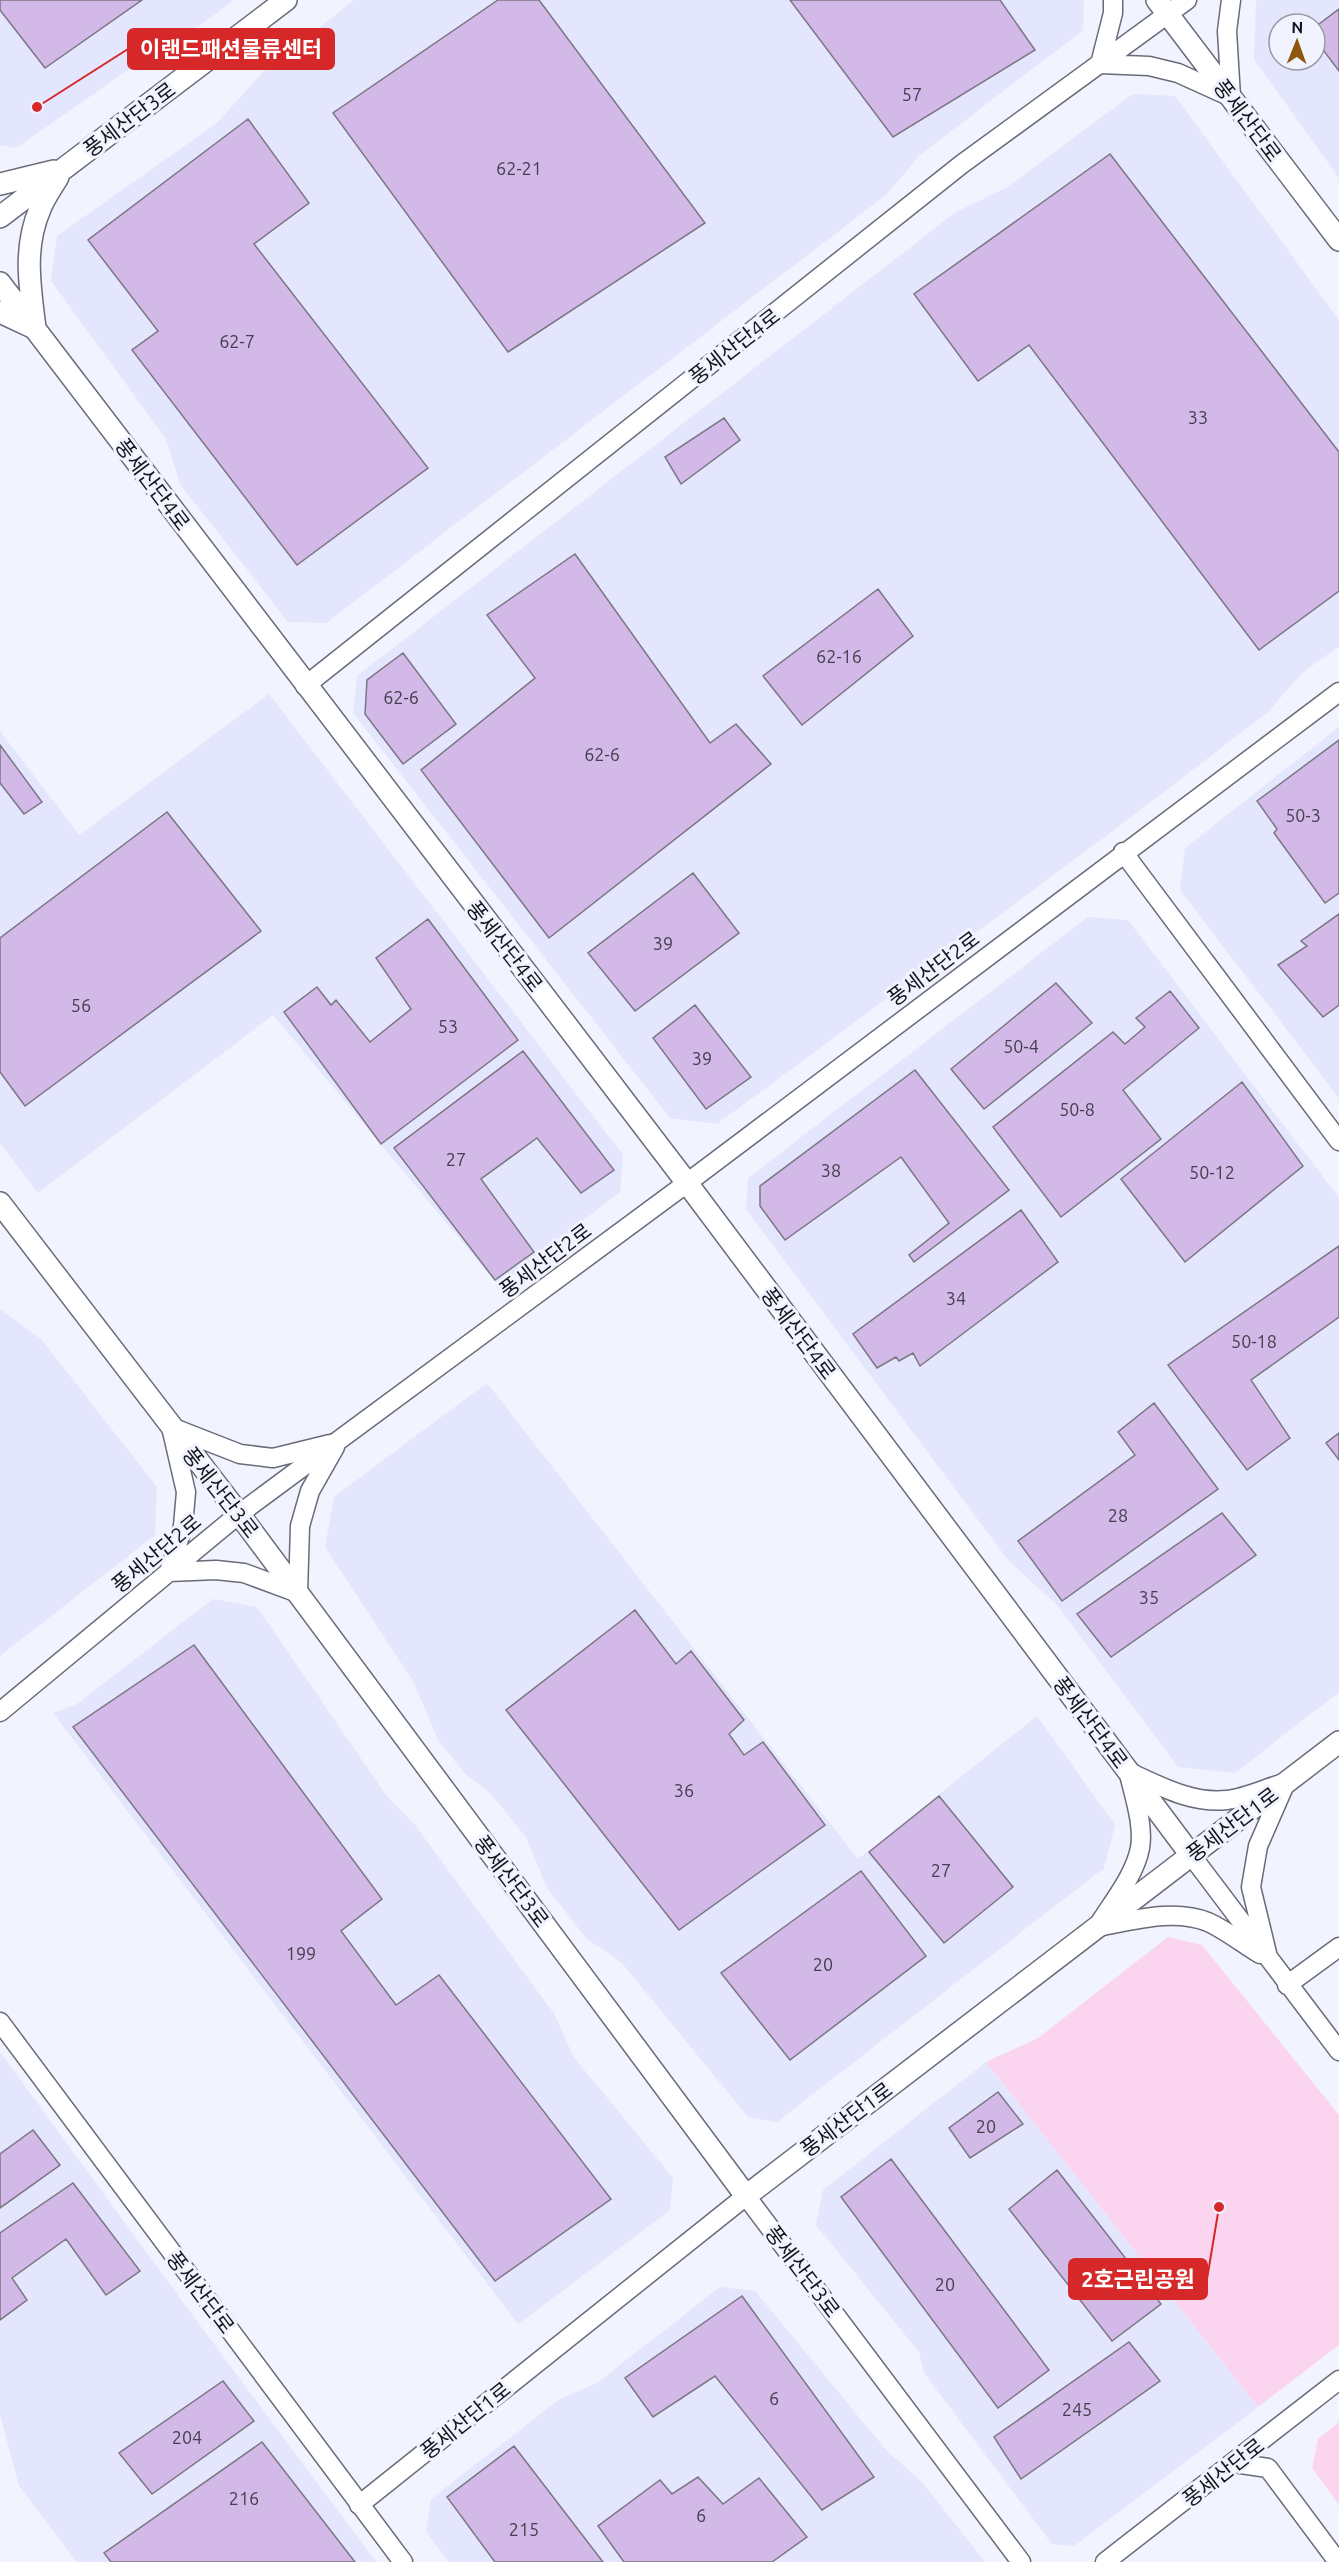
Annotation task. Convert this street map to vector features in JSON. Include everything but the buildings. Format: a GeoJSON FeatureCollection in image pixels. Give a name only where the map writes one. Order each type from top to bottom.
{"type":"FeatureCollection","features":[{"type":"Feature","properties":{"kind":"street","name":"풍세산단3로"},"geometry":{"type":"LineString","coordinates":[[0,217],[286,0]]}},
{"type":"Feature","properties":{"kind":"street"},"geometry":{"type":"LineString","coordinates":[[1113,0],[1113,13],[1100,64],[1159,68],[1178,73],[1231,97],[1227,31],[1231,0]]}},
{"type":"Feature","properties":{"kind":"street","name":"풍세산단4로"},"geometry":{"type":"LineString","coordinates":[[305,686],[962,164],[1100,64],[1163,7],[1187,0]]}},
{"type":"Feature","properties":{"kind":"street","name":"풍세산단로"},"geometry":{"type":"LineString","coordinates":[[1163,7],[1339,240]]}},
{"type":"Feature","properties":{"kind":"street"},"geometry":{"type":"LineString","coordinates":[[0,184],[63,169]]}},
{"type":"Feature","properties":{"kind":"street"},"geometry":{"type":"LineString","coordinates":[[35,328],[28,271],[29,243],[40,208],[63,169]]}},
{"type":"Feature","properties":{"kind":"street","name":"풍세산단4로"},"geometry":{"type":"LineString","coordinates":[[0,283],[305,686],[687,1183],[1287,1985],[1339,2051]]}},
{"type":"Feature","properties":{"kind":"street"},"geometry":{"type":"LineString","coordinates":[[0,312],[35,328]]}},
{"type":"Feature","properties":{"kind":"street","name":"풍세산단2로"},"geometry":{"type":"LineString","coordinates":[[0,1712],[239,1514],[687,1183],[1123,852],[1339,692]]}},
{"type":"Feature","properties":{"kind":"street"},"geometry":{"type":"LineString","coordinates":[[1123,852],[1339,1141]]}},
{"type":"Feature","properties":{"kind":"street","name":"풍세산단3로"},"geometry":{"type":"LineString","coordinates":[[0,1203],[239,1514],[1021,2562]]}},
{"type":"Feature","properties":{"kind":"street"},"geometry":{"type":"LineString","coordinates":[[171,1427],[240,1454],[273,1458],[338,1442]]}},
{"type":"Feature","properties":{"kind":"street"},"geometry":{"type":"LineString","coordinates":[[171,1427],[186,1492],[183,1526],[169,1572],[216,1570],[244,1573],[298,1593],[300,1526],[310,1491],[338,1442]]}},
{"type":"Feature","properties":{"kind":"street","name":"풍세산단1로"},"geometry":{"type":"LineString","coordinates":[[359,2505],[747,2196],[1339,1742]]}},
{"type":"Feature","properties":{"kind":"street"},"geometry":{"type":"LineString","coordinates":[[1129,1772],[1174,1792],[1201,1800],[1228,1800],[1286,1782]]}},
{"type":"Feature","properties":{"kind":"street"},"geometry":{"type":"LineString","coordinates":[[1097,1927],[1128,1878],[1140,1847],[1139,1822],[1129,1772]]}},
{"type":"Feature","properties":{"kind":"street"},"geometry":{"type":"LineString","coordinates":[[1269,1960],[1251,1887],[1258,1846],[1286,1782]]}},
{"type":"Feature","properties":{"kind":"street"},"geometry":{"type":"LineString","coordinates":[[1097,1927],[1157,1917],[1186,1916],[1209,1923],[1269,1960]]}},
{"type":"Feature","properties":{"kind":"street"},"geometry":{"type":"LineString","coordinates":[[1287,1985],[1339,1947]]}},
{"type":"Feature","properties":{"kind":"street","name":"풍세산단로"},"geometry":{"type":"LineString","coordinates":[[0,2022],[403,2562]]}},
{"type":"Feature","properties":{"kind":"street","name":"풍세산단로"},"geometry":{"type":"LineString","coordinates":[[1105,2562],[1339,2380]]}},
{"type":"Feature","properties":{"kind":"street"},"geometry":{"type":"LineString","coordinates":[[1268,2468],[1271,2452],[1282,2426]]}},
{"type":"Feature","properties":{"kind":"street"},"geometry":{"type":"LineString","coordinates":[[1234,2463],[1268,2468],[1338,2562]]}},
{"type":"Feature","properties":{"kind":"shaded area"},"geometry":{"type":"Polygon","coordinates":[[[0,0],[234,0],[179,41],[128,70],[16,148],[0,145],[0,0]]]}},
{"type":"Feature","properties":{"kind":"shaded area"},"geometry":{"type":"Polygon","coordinates":[[[354,0],[1084,0],[1083,30],[920,155],[886,195],[326,623],[288,622],[180,484],[166,439],[51,281],[57,236],[217,123],[264,71],[354,0]]]}},
{"type":"Feature","properties":{"kind":"shaded area"},"geometry":{"type":"Polygon","coordinates":[[[1258,0],[1339,0],[1339,178],[1254,59],[1256,2],[1258,0]]]}},
{"type":"Feature","properties":{"kind":"shaded area"},"geometry":{"type":"Polygon","coordinates":[[[1133,94],[1175,96],[1339,320],[1339,646],[1301,674],[1268,712],[1109,834],[717,1124],[670,1118],[353,713],[357,676],[956,212],[1006,188],[1133,94]]]}},
{"type":"Feature","properties":{"kind":"shaded area"},"geometry":{"type":"Polygon","coordinates":[[[269,694],[623,1155],[620,1192],[499,1286],[273,1015],[38,1193],[0,1143],[0,731],[79,835],[269,694]]]}},
{"type":"Feature","properties":{"kind":"shaded area"},"geometry":{"type":"Polygon","coordinates":[[[1339,727],[1339,1098],[1180,890],[1185,848],[1339,727]]]}},
{"type":"Feature","properties":{"kind":"shaded area"},"geometry":{"type":"Polygon","coordinates":[[[1088,917],[1128,920],[1339,1198],[1339,1692],[1235,1773],[1178,1767],[1058,1606],[1008,1560],[746,1209],[748,1178],[1088,917]]]}},
{"type":"Feature","properties":{"kind":"shaded area"},"geometry":{"type":"Polygon","coordinates":[[[0,1309],[41,1339],[157,1487],[155,1535],[0,1656],[0,1309]]]}},
{"type":"Feature","properties":{"kind":"shaded area"},"geometry":{"type":"Polygon","coordinates":[[[487,1383],[858,1859],[1037,1716],[1115,1825],[1104,1868],[777,2122],[748,2117],[622,1963],[586,1938],[547,1888],[526,1837],[490,1793],[465,1774],[438,1740],[413,1681],[325,1547],[334,1497],[487,1383]]]}},
{"type":"Feature","properties":{"kind":"shaded area"},"geometry":{"type":"Polygon","coordinates":[[[213,1599],[257,1607],[386,1795],[415,1825],[555,2015],[573,2056],[673,2178],[670,2210],[518,2324],[53,1713],[77,1704],[213,1599]]]}},
{"type":"Feature","properties":{"kind":"shaded area"},"geometry":{"type":"Polygon","coordinates":[[[1168,1937],[1202,1945],[1339,2115],[1339,2345],[1258,2407],[986,2062],[1038,2038],[1168,1937]]]}},
{"type":"Feature","properties":{"kind":"shaded area"},"geometry":{"type":"Polygon","coordinates":[[[0,2052],[376,2562],[77,2562],[19,2486],[0,2415],[0,2052]]]}},
{"type":"Feature","properties":{"kind":"shaded area"},"geometry":{"type":"Polygon","coordinates":[[[986,2062],[1258,2407],[1074,2546],[1052,2544],[924,2373],[919,2352],[816,2225],[823,2190],[986,2062]]]}},
{"type":"Feature","properties":{"kind":"shaded area"},"geometry":{"type":"Polygon","coordinates":[[[720,2287],[755,2291],[887,2451],[922,2482],[985,2562],[449,2562],[426,2532],[431,2499],[560,2399],[597,2383],[720,2287]]]}},
{"type":"Feature","properties":{"kind":"shaded area"},"geometry":{"type":"Polygon","coordinates":[[[1339,2422],[1339,2505],[1312,2468],[1318,2439],[1339,2422]]]}},
{"type":"Feature","properties":{"kind":"place","name":"이랜드패션물류센터"},"geometry":{"type":"Point","coordinates":[37,107]}},
{"type":"Feature","properties":{"kind":"place","name":"2호근린공원"},"geometry":{"type":"Point","coordinates":[1219,2207]}}]}
